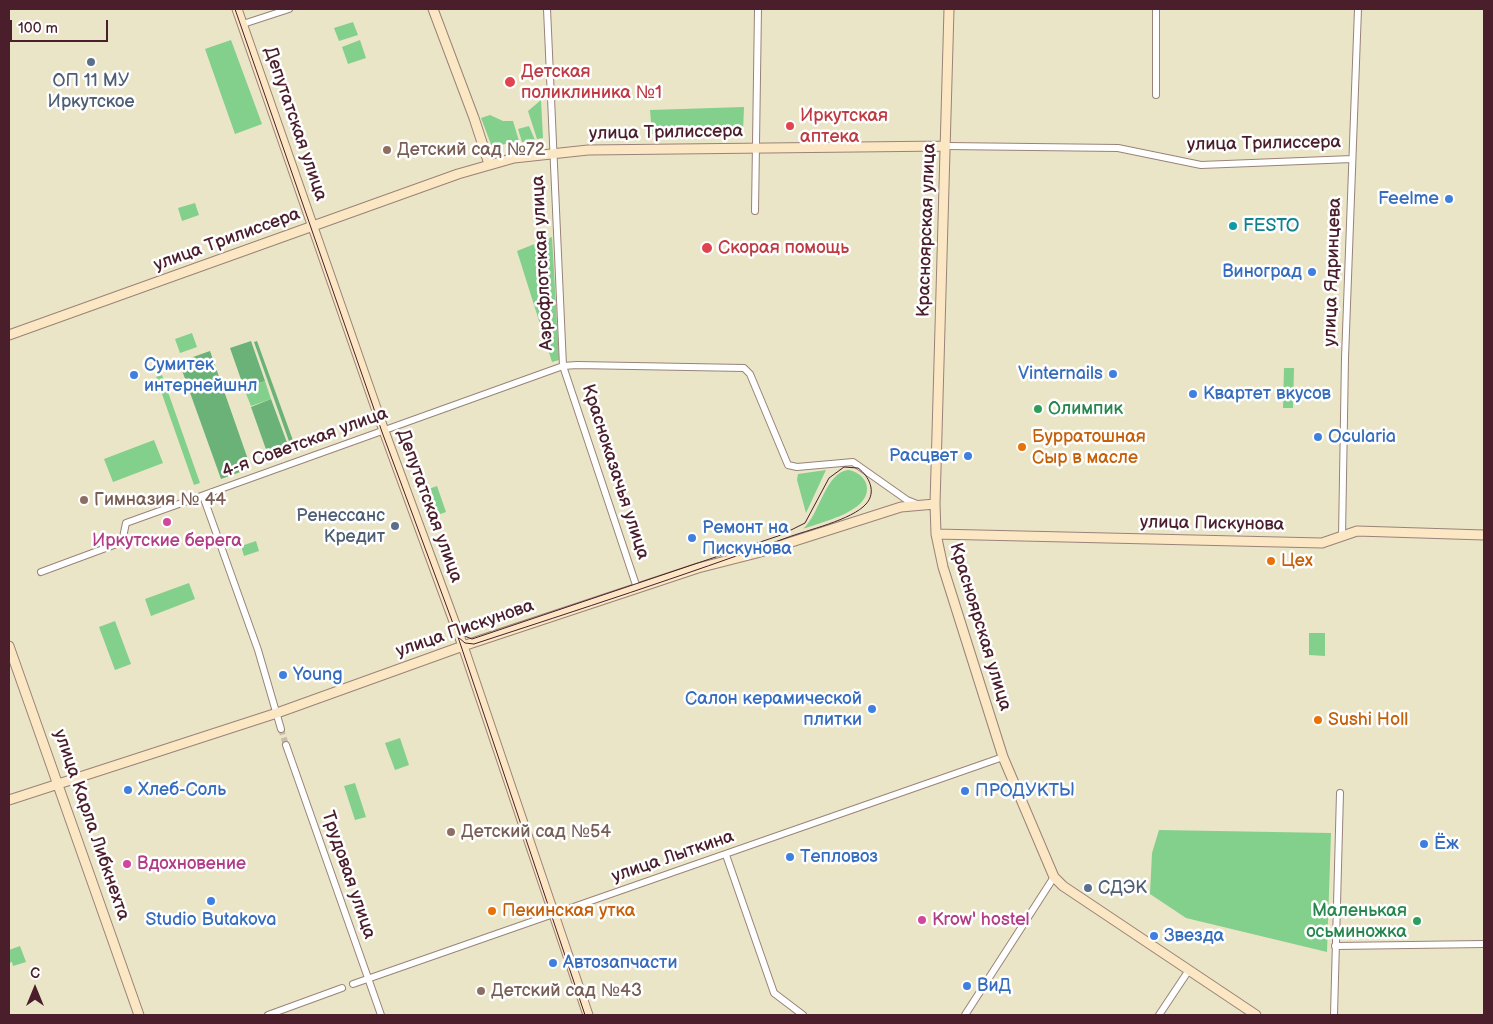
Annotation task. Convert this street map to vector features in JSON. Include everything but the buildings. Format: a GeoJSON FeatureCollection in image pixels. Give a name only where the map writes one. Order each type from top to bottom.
{"type":"FeatureCollection","features":[{"type":"Feature","properties":{"kind":"street","name":"Депутатская улица"},"geometry":{"type":"LineString","coordinates":[[237,9],[384,431],[464,646],[588,1015]]}},
{"type":"Feature","properties":{"kind":"street"},"geometry":{"type":"LineString","coordinates":[[243,24],[288,9]]}},
{"type":"Feature","properties":{"kind":"street"},"geometry":{"type":"LineString","coordinates":[[433,9],[474,118],[489,164]]}},
{"type":"Feature","properties":{"kind":"street","name":"Аэрофлотская улица"},"geometry":{"type":"LineString","coordinates":[[547,9],[563,366]]}},
{"type":"Feature","properties":{"kind":"street"},"geometry":{"type":"LineString","coordinates":[[755,211],[758,9]]}},
{"type":"Feature","properties":{"kind":"street","name":"Красноярская улица"},"geometry":{"type":"LineString","coordinates":[[949,9],[935,504],[936,534],[943,567],[1003,757],[1054,878],[1063,886],[1256,1015]]}},
{"type":"Feature","properties":{"kind":"street"},"geometry":{"type":"LineString","coordinates":[[1156,9],[1156,95]]}},
{"type":"Feature","properties":{"kind":"street","name":"улица Ядринцева"},"geometry":{"type":"LineString","coordinates":[[1342,537],[1358,9]]}},
{"type":"Feature","properties":{"kind":"street","name":"улица Трилиссера"},"geometry":{"type":"LineString","coordinates":[[9,335],[489,164],[553,153],[756,147],[946,146],[1118,148],[1201,165],[1352,159]]}},
{"type":"Feature","properties":{"kind":"street","name":"4-я Советская улица"},"geometry":{"type":"LineString","coordinates":[[41,572],[122,542],[126,523],[563,366],[645,365],[744,368],[750,374],[788,465],[797,467],[853,462],[907,500],[917,504]]}},
{"type":"Feature","properties":{"kind":"street","name":"Красноказачья улица"},"geometry":{"type":"LineString","coordinates":[[563,366],[637,588]]}},
{"type":"Feature","properties":{"kind":"street"},"geometry":{"type":"LineString","coordinates":[[203,496],[258,650],[281,729]]}},
{"type":"Feature","properties":{"kind":"street","name":"улица Пискунова"},"geometry":{"type":"LineString","coordinates":[[9,800],[277,713],[464,646],[698,568],[757,553],[885,511],[917,504],[935,504]]}},
{"type":"Feature","properties":{"kind":"street","name":"улица Пискунова"},"geometry":{"type":"LineString","coordinates":[[936,534],[1322,543],[1357,531],[1484,535]]}},
{"type":"Feature","properties":{"kind":"street","name":"улица Карла Либкнехта"},"geometry":{"type":"LineString","coordinates":[[9,646],[139,1015]]}},
{"type":"Feature","properties":{"kind":"street","name":"Трудовая улица"},"geometry":{"type":"LineString","coordinates":[[286,745],[381,1015]]}},
{"type":"Feature","properties":{"kind":"street","name":"улица Лыткина"},"geometry":{"type":"LineString","coordinates":[[353,984],[1003,757]]}},
{"type":"Feature","properties":{"kind":"street"},"geometry":{"type":"LineString","coordinates":[[1334,1015],[1340,793]]}},
{"type":"Feature","properties":{"kind":"street"},"geometry":{"type":"LineString","coordinates":[[726,855],[774,993],[803,1015]]}},
{"type":"Feature","properties":{"kind":"street"},"geometry":{"type":"LineString","coordinates":[[965,1015],[1054,878]]}},
{"type":"Feature","properties":{"kind":"street"},"geometry":{"type":"LineString","coordinates":[[1335,946],[1484,944]]}},
{"type":"Feature","properties":{"kind":"street"},"geometry":{"type":"LineString","coordinates":[[1159,1015],[1189,970]]}},
{"type":"Feature","properties":{"kind":"street"},"geometry":{"type":"LineString","coordinates":[[268,1015],[342,988]]}},
{"type":"Feature","properties":{"kind":"green space"},"geometry":{"type":"Polygon","coordinates":[[[353,22],[358,35],[339,41],[334,28],[353,22]]]}},
{"type":"Feature","properties":{"kind":"green space"},"geometry":{"type":"Polygon","coordinates":[[[231,40],[262,124],[235,134],[205,49],[231,40]]]}},
{"type":"Feature","properties":{"kind":"green space"},"geometry":{"type":"Polygon","coordinates":[[[360,40],[366,58],[348,64],[342,47],[360,40]]]}},
{"type":"Feature","properties":{"kind":"green space"},"geometry":{"type":"Polygon","coordinates":[[[541,100],[543,138],[537,139],[528,111],[541,100]]]}},
{"type":"Feature","properties":{"kind":"green space"},"geometry":{"type":"Polygon","coordinates":[[[744,107],[743,132],[652,134],[650,110],[744,107]]]}},
{"type":"Feature","properties":{"kind":"green space"},"geometry":{"type":"Polygon","coordinates":[[[490,115],[503,121],[513,121],[519,141],[492,147],[481,118],[490,115]]]}},
{"type":"Feature","properties":{"kind":"green space"},"geometry":{"type":"Polygon","coordinates":[[[529,126],[535,140],[522,142],[518,129],[529,126]]]}},
{"type":"Feature","properties":{"kind":"green space"},"geometry":{"type":"Polygon","coordinates":[[[195,203],[199,215],[182,221],[178,208],[195,203]]]}},
{"type":"Feature","properties":{"kind":"green space"},"geometry":{"type":"Polygon","coordinates":[[[552,237],[559,360],[552,362],[517,251],[552,237]]]}},
{"type":"Feature","properties":{"kind":"green space"},"geometry":{"type":"Polygon","coordinates":[[[192,333],[197,347],[180,353],[175,339],[192,333]]]}},
{"type":"Feature","properties":{"kind":"green space"},"geometry":{"type":"Polygon","coordinates":[[[251,341],[265,381],[244,388],[230,348],[251,341]]]}},
{"type":"Feature","properties":{"kind":"green space"},"geometry":{"type":"Polygon","coordinates":[[[257,341],[295,446],[291,447],[254,342],[257,341]]]}},
{"type":"Feature","properties":{"kind":"green space"},"geometry":{"type":"Polygon","coordinates":[[[210,351],[251,468],[221,479],[179,362],[210,351]]]}},
{"type":"Feature","properties":{"kind":"green space"},"geometry":{"type":"Polygon","coordinates":[[[1284,368],[1294,368],[1293,408],[1283,408],[1284,368]]]}},
{"type":"Feature","properties":{"kind":"green space"},"geometry":{"type":"Polygon","coordinates":[[[162,375],[200,483],[194,485],[156,377],[162,375]]]}},
{"type":"Feature","properties":{"kind":"green space"},"geometry":{"type":"Polygon","coordinates":[[[265,381],[271,399],[251,406],[244,389],[265,381]]]}},
{"type":"Feature","properties":{"kind":"green space"},"geometry":{"type":"Polygon","coordinates":[[[271,399],[289,448],[268,455],[251,407],[271,399]]]}},
{"type":"Feature","properties":{"kind":"green space"},"geometry":{"type":"Polygon","coordinates":[[[154,440],[163,463],[113,482],[104,459],[154,440]]]}},
{"type":"Feature","properties":{"kind":"green space"},"geometry":{"type":"Polygon","coordinates":[[[826,470],[806,513],[797,480],[798,474],[826,470]]]}},
{"type":"Feature","properties":{"kind":"green space"},"geometry":{"type":"Polygon","coordinates":[[[848,470],[859,474],[866,483],[867,493],[862,501],[845,514],[803,529],[814,514],[834,478],[848,470]]]}},
{"type":"Feature","properties":{"kind":"green space"},"geometry":{"type":"Polygon","coordinates":[[[437,486],[446,512],[435,516],[426,490],[437,486]]]}},
{"type":"Feature","properties":{"kind":"green space"},"geometry":{"type":"Polygon","coordinates":[[[256,541],[259,551],[244,556],[241,546],[256,541]]]}},
{"type":"Feature","properties":{"kind":"green space"},"geometry":{"type":"Polygon","coordinates":[[[189,583],[195,599],[151,616],[145,599],[189,583]]]}},
{"type":"Feature","properties":{"kind":"green space"},"geometry":{"type":"Polygon","coordinates":[[[115,621],[131,664],[115,670],[99,627],[115,621]]]}},
{"type":"Feature","properties":{"kind":"green space"},"geometry":{"type":"Polygon","coordinates":[[[1309,633],[1325,633],[1325,656],[1309,655],[1309,633]]]}},
{"type":"Feature","properties":{"kind":"green space"},"geometry":{"type":"Polygon","coordinates":[[[400,738],[409,765],[395,770],[385,743],[400,738]]]}},
{"type":"Feature","properties":{"kind":"green space"},"geometry":{"type":"Polygon","coordinates":[[[355,783],[366,817],[355,820],[344,786],[355,783]]]}},
{"type":"Feature","properties":{"kind":"green space"},"geometry":{"type":"Polygon","coordinates":[[[1159,830],[1331,833],[1327,952],[1186,918],[1150,894],[1152,853],[1159,830]]]}},
{"type":"Feature","properties":{"kind":"green space"},"geometry":{"type":"Polygon","coordinates":[[[20,946],[26,962],[13,966],[12,962],[9,963],[9,950],[20,946]]]}},
{"type":"Feature","properties":{"kind":"tunnel"},"geometry":{"type":"LineString","coordinates":[[281,729],[286,745]]}},
{"type":"Feature","properties":{"kind":"tram line"},"geometry":{"type":"LineString","coordinates":[[235,9],[382,432],[458,637],[585,1015]]}},
{"type":"Feature","properties":{"kind":"tram line"},"geometry":{"type":"LineString","coordinates":[[458,637],[465,643],[474,644],[630,593],[840,520],[851,515],[866,504],[871,494],[870,485],[865,475],[858,468],[844,467],[829,478],[805,523],[781,535],[472,639],[462,635]]}},
{"type":"Feature","properties":{"kind":"place","name":"ОП 11 МУ Иркутское"},"geometry":{"type":"Point","coordinates":[91,62]}},
{"type":"Feature","properties":{"kind":"place","name":"Детская поликлиника №1"},"geometry":{"type":"Point","coordinates":[510,82]}},
{"type":"Feature","properties":{"kind":"place","name":"Иркутская аптека"},"geometry":{"type":"Point","coordinates":[790,126]}},
{"type":"Feature","properties":{"kind":"place","name":"Детский сад №72"},"geometry":{"type":"Point","coordinates":[387,150]}},
{"type":"Feature","properties":{"kind":"place","name":"Feelme"},"geometry":{"type":"Point","coordinates":[1449,199]}},
{"type":"Feature","properties":{"kind":"place","name":"FESTO"},"geometry":{"type":"Point","coordinates":[1233,226]}},
{"type":"Feature","properties":{"kind":"place","name":"Скорая помощь"},"geometry":{"type":"Point","coordinates":[707,248]}},
{"type":"Feature","properties":{"kind":"place","name":"Виноград"},"geometry":{"type":"Point","coordinates":[1312,272]}},
{"type":"Feature","properties":{"kind":"place","name":"Vinternails"},"geometry":{"type":"Point","coordinates":[1113,374]}},
{"type":"Feature","properties":{"kind":"place","name":"Сумитек интернейшнл"},"geometry":{"type":"Point","coordinates":[134,375]}},
{"type":"Feature","properties":{"kind":"place","name":"Квартет вкусов"},"geometry":{"type":"Point","coordinates":[1193,394]}},
{"type":"Feature","properties":{"kind":"place","name":"Олимпик"},"geometry":{"type":"Point","coordinates":[1038,409]}},
{"type":"Feature","properties":{"kind":"place","name":"Ocularia"},"geometry":{"type":"Point","coordinates":[1318,437]}},
{"type":"Feature","properties":{"kind":"place","name":"Бурратошная Сыр в масле"},"geometry":{"type":"Point","coordinates":[1022,447]}},
{"type":"Feature","properties":{"kind":"place","name":"Расцвет"},"geometry":{"type":"Point","coordinates":[968,456]}},
{"type":"Feature","properties":{"kind":"place","name":"Гимназия № 44"},"geometry":{"type":"Point","coordinates":[84,500]}},
{"type":"Feature","properties":{"kind":"place","name":"Иркутские берега"},"geometry":{"type":"Point","coordinates":[167,522]}},
{"type":"Feature","properties":{"kind":"place","name":"Ренессанс Кредит"},"geometry":{"type":"Point","coordinates":[395,526]}},
{"type":"Feature","properties":{"kind":"place","name":"Ремонт на Пискунова"},"geometry":{"type":"Point","coordinates":[692,538]}},
{"type":"Feature","properties":{"kind":"place","name":"Цех"},"geometry":{"type":"Point","coordinates":[1271,561]}},
{"type":"Feature","properties":{"kind":"place","name":"Young"},"geometry":{"type":"Point","coordinates":[283,675]}},
{"type":"Feature","properties":{"kind":"place","name":"Салон керамической плитки"},"geometry":{"type":"Point","coordinates":[872,709]}},
{"type":"Feature","properties":{"kind":"place","name":"Sushi Holl"},"geometry":{"type":"Point","coordinates":[1318,720]}},
{"type":"Feature","properties":{"kind":"place","name":"Хлеб-Соль"},"geometry":{"type":"Point","coordinates":[128,790]}},
{"type":"Feature","properties":{"kind":"place","name":"ПРОДУКТЫ"},"geometry":{"type":"Point","coordinates":[965,791]}},
{"type":"Feature","properties":{"kind":"place","name":"Детский сад №54"},"geometry":{"type":"Point","coordinates":[451,832]}},
{"type":"Feature","properties":{"kind":"place","name":"Ёж"},"geometry":{"type":"Point","coordinates":[1424,844]}},
{"type":"Feature","properties":{"kind":"place","name":"Тепловоз"},"geometry":{"type":"Point","coordinates":[790,857]}},
{"type":"Feature","properties":{"kind":"place","name":"Вдохновение"},"geometry":{"type":"Point","coordinates":[127,864]}},
{"type":"Feature","properties":{"kind":"place","name":"СДЭК"},"geometry":{"type":"Point","coordinates":[1088,888]}},
{"type":"Feature","properties":{"kind":"place","name":"Studio Butakova"},"geometry":{"type":"Point","coordinates":[211,901]}},
{"type":"Feature","properties":{"kind":"place","name":"Пекинская утка"},"geometry":{"type":"Point","coordinates":[492,911]}},
{"type":"Feature","properties":{"kind":"place","name":"Krow' hostel"},"geometry":{"type":"Point","coordinates":[922,920]}},
{"type":"Feature","properties":{"kind":"place","name":"Маленькая осьминожка"},"geometry":{"type":"Point","coordinates":[1417,921]}},
{"type":"Feature","properties":{"kind":"place","name":"Звезда"},"geometry":{"type":"Point","coordinates":[1154,936]}},
{"type":"Feature","properties":{"kind":"place","name":"Автозапчасти"},"geometry":{"type":"Point","coordinates":[553,963]}},
{"type":"Feature","properties":{"kind":"place","name":"ВиД"},"geometry":{"type":"Point","coordinates":[967,986]}},
{"type":"Feature","properties":{"kind":"place","name":"Детский сад №43"},"geometry":{"type":"Point","coordinates":[481,991]}}]}
